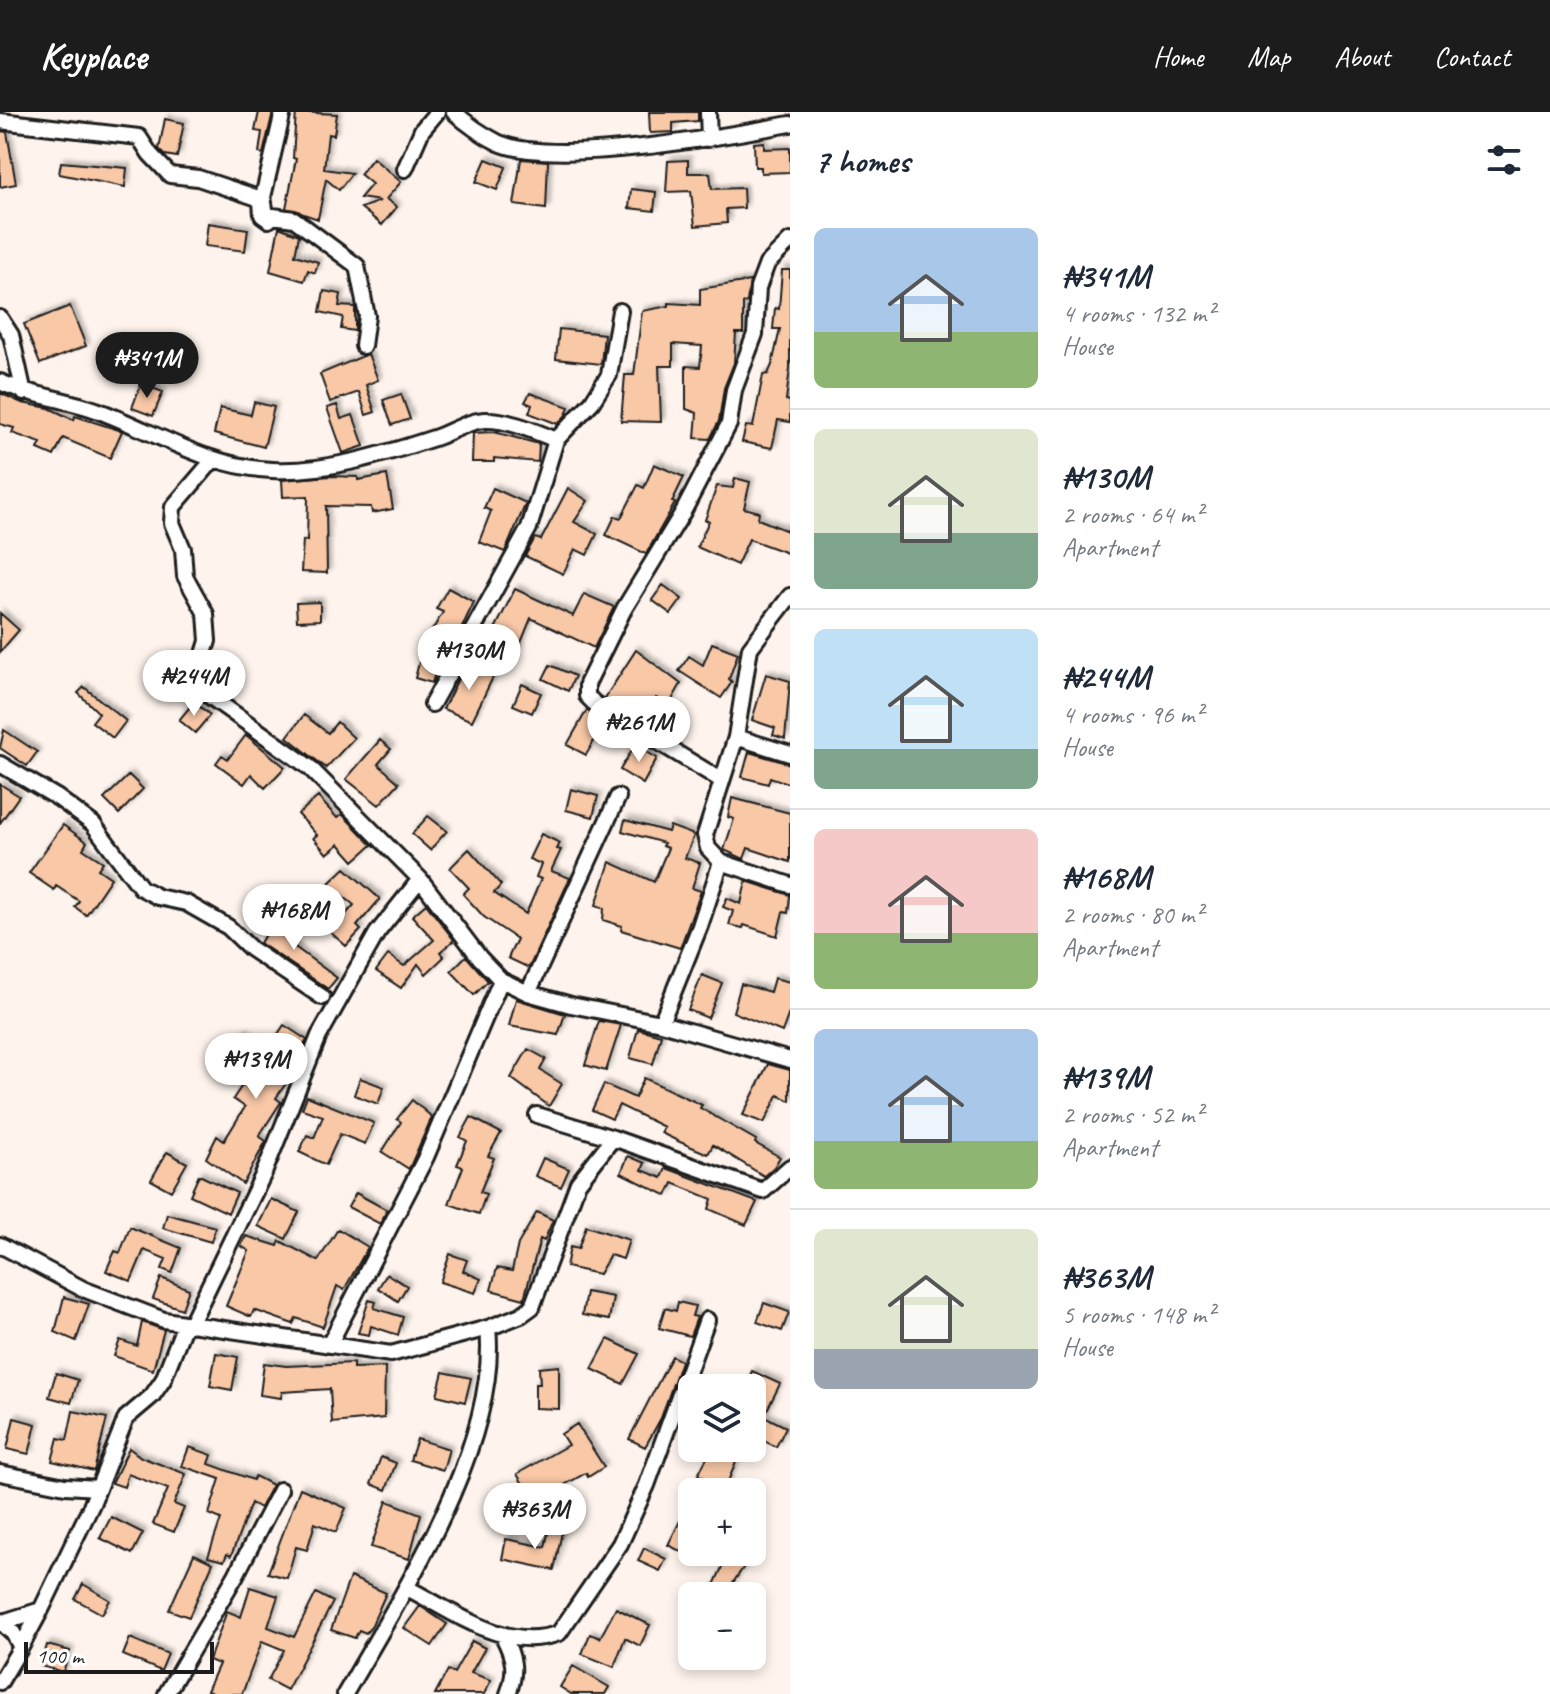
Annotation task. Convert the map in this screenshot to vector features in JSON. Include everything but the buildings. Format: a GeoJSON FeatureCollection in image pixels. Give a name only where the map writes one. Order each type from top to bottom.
{"type":"FeatureCollection","features":[{"type":"Feature","properties":{"kind":"street"},"geometry":{"type":"LineString","coordinates":[[283,112],[263,207],[266,215],[294,219],[357,266],[367,316],[363,346]]}},
{"type":"Feature","properties":{"kind":"street"},"geometry":{"type":"LineString","coordinates":[[405,169],[422,130],[437,112]]}},
{"type":"Feature","properties":{"kind":"street"},"geometry":{"type":"LineString","coordinates":[[454,112],[501,144],[539,151],[709,139],[790,124]]}},
{"type":"Feature","properties":{"kind":"street"},"geometry":{"type":"LineString","coordinates":[[708,112],[709,139]]}},
{"type":"Feature","properties":{"kind":"street"},"geometry":{"type":"LineString","coordinates":[[0,121],[139,137],[170,175],[198,178],[255,197],[261,201],[262,215],[269,220]]}},
{"type":"Feature","properties":{"kind":"street"},"geometry":{"type":"LineString","coordinates":[[255,197],[270,189],[267,179]]}},
{"type":"Feature","properties":{"kind":"street"},"geometry":{"type":"LineString","coordinates":[[721,780],[594,703],[587,696],[587,684],[624,609],[690,500],[729,424],[734,390],[755,334],[758,288],[767,264],[790,241]]}},
{"type":"Feature","properties":{"kind":"street"},"geometry":{"type":"LineString","coordinates":[[432,704],[529,528],[556,440],[592,402],[609,375],[620,311]]}},
{"type":"Feature","properties":{"kind":"street"},"geometry":{"type":"LineString","coordinates":[[0,318],[11,335],[24,393]]}},
{"type":"Feature","properties":{"kind":"street"},"geometry":{"type":"LineString","coordinates":[[0,382],[24,393],[68,400],[102,412],[214,459],[272,470],[314,468],[432,439],[480,420],[498,420],[556,440]]}},
{"type":"Feature","properties":{"kind":"street"},"geometry":{"type":"LineString","coordinates":[[214,459],[173,507],[172,523],[183,549],[185,576],[206,614],[208,641],[198,673],[208,695],[309,767],[420,879],[480,958],[501,980],[528,993],[661,1023],[790,1060]]}},
{"type":"Feature","properties":{"kind":"street"},"geometry":{"type":"LineString","coordinates":[[790,596],[785,614],[750,648],[736,737],[705,835],[708,848],[721,862],[790,885]]}},
{"type":"Feature","properties":{"kind":"street"},"geometry":{"type":"LineString","coordinates":[[736,737],[790,754]]}},
{"type":"Feature","properties":{"kind":"street"},"geometry":{"type":"LineString","coordinates":[[0,764],[58,798],[93,824],[141,888],[158,897],[186,903],[228,927],[251,949],[322,997]]}},
{"type":"Feature","properties":{"kind":"street"},"geometry":{"type":"LineString","coordinates":[[528,993],[618,797]]}},
{"type":"Feature","properties":{"kind":"street"},"geometry":{"type":"LineString","coordinates":[[661,1023],[700,926],[721,862]]}},
{"type":"Feature","properties":{"kind":"street"},"geometry":{"type":"LineString","coordinates":[[0,1682],[41,1610],[98,1488],[126,1418],[152,1396],[163,1380],[187,1325],[264,1173],[319,1036],[377,933],[420,879]]}},
{"type":"Feature","properties":{"kind":"street"},"geometry":{"type":"LineString","coordinates":[[329,1345],[426,1157],[501,980]]}},
{"type":"Feature","properties":{"kind":"street"},"geometry":{"type":"LineString","coordinates":[[537,1115],[613,1138],[763,1191],[790,1167]]}},
{"type":"Feature","properties":{"kind":"street"},"geometry":{"type":"LineString","coordinates":[[0,1245],[83,1289],[130,1309],[187,1325],[400,1354],[488,1328],[521,1315],[536,1301],[578,1183],[613,1138]]}},
{"type":"Feature","properties":{"kind":"street"},"geometry":{"type":"LineString","coordinates":[[407,1588],[503,1636],[525,1641],[559,1633],[620,1544],[647,1485],[707,1320]]}},
{"type":"Feature","properties":{"kind":"street"},"geometry":{"type":"LineString","coordinates":[[345,1694],[407,1588],[438,1526],[473,1436],[489,1383],[488,1328]]}},
{"type":"Feature","properties":{"kind":"street"},"geometry":{"type":"LineString","coordinates":[[0,1473],[65,1486],[98,1488]]}},
{"type":"Feature","properties":{"kind":"street"},"geometry":{"type":"LineString","coordinates":[[166,1694],[236,1575],[280,1490]]}},
{"type":"Feature","properties":{"kind":"street"},"geometry":{"type":"LineString","coordinates":[[21,1647],[1,1622],[41,1610]]}},
{"type":"Feature","properties":{"kind":"street"},"geometry":{"type":"LineString","coordinates":[[503,1636],[513,1655],[515,1671],[508,1694]]}}]}
